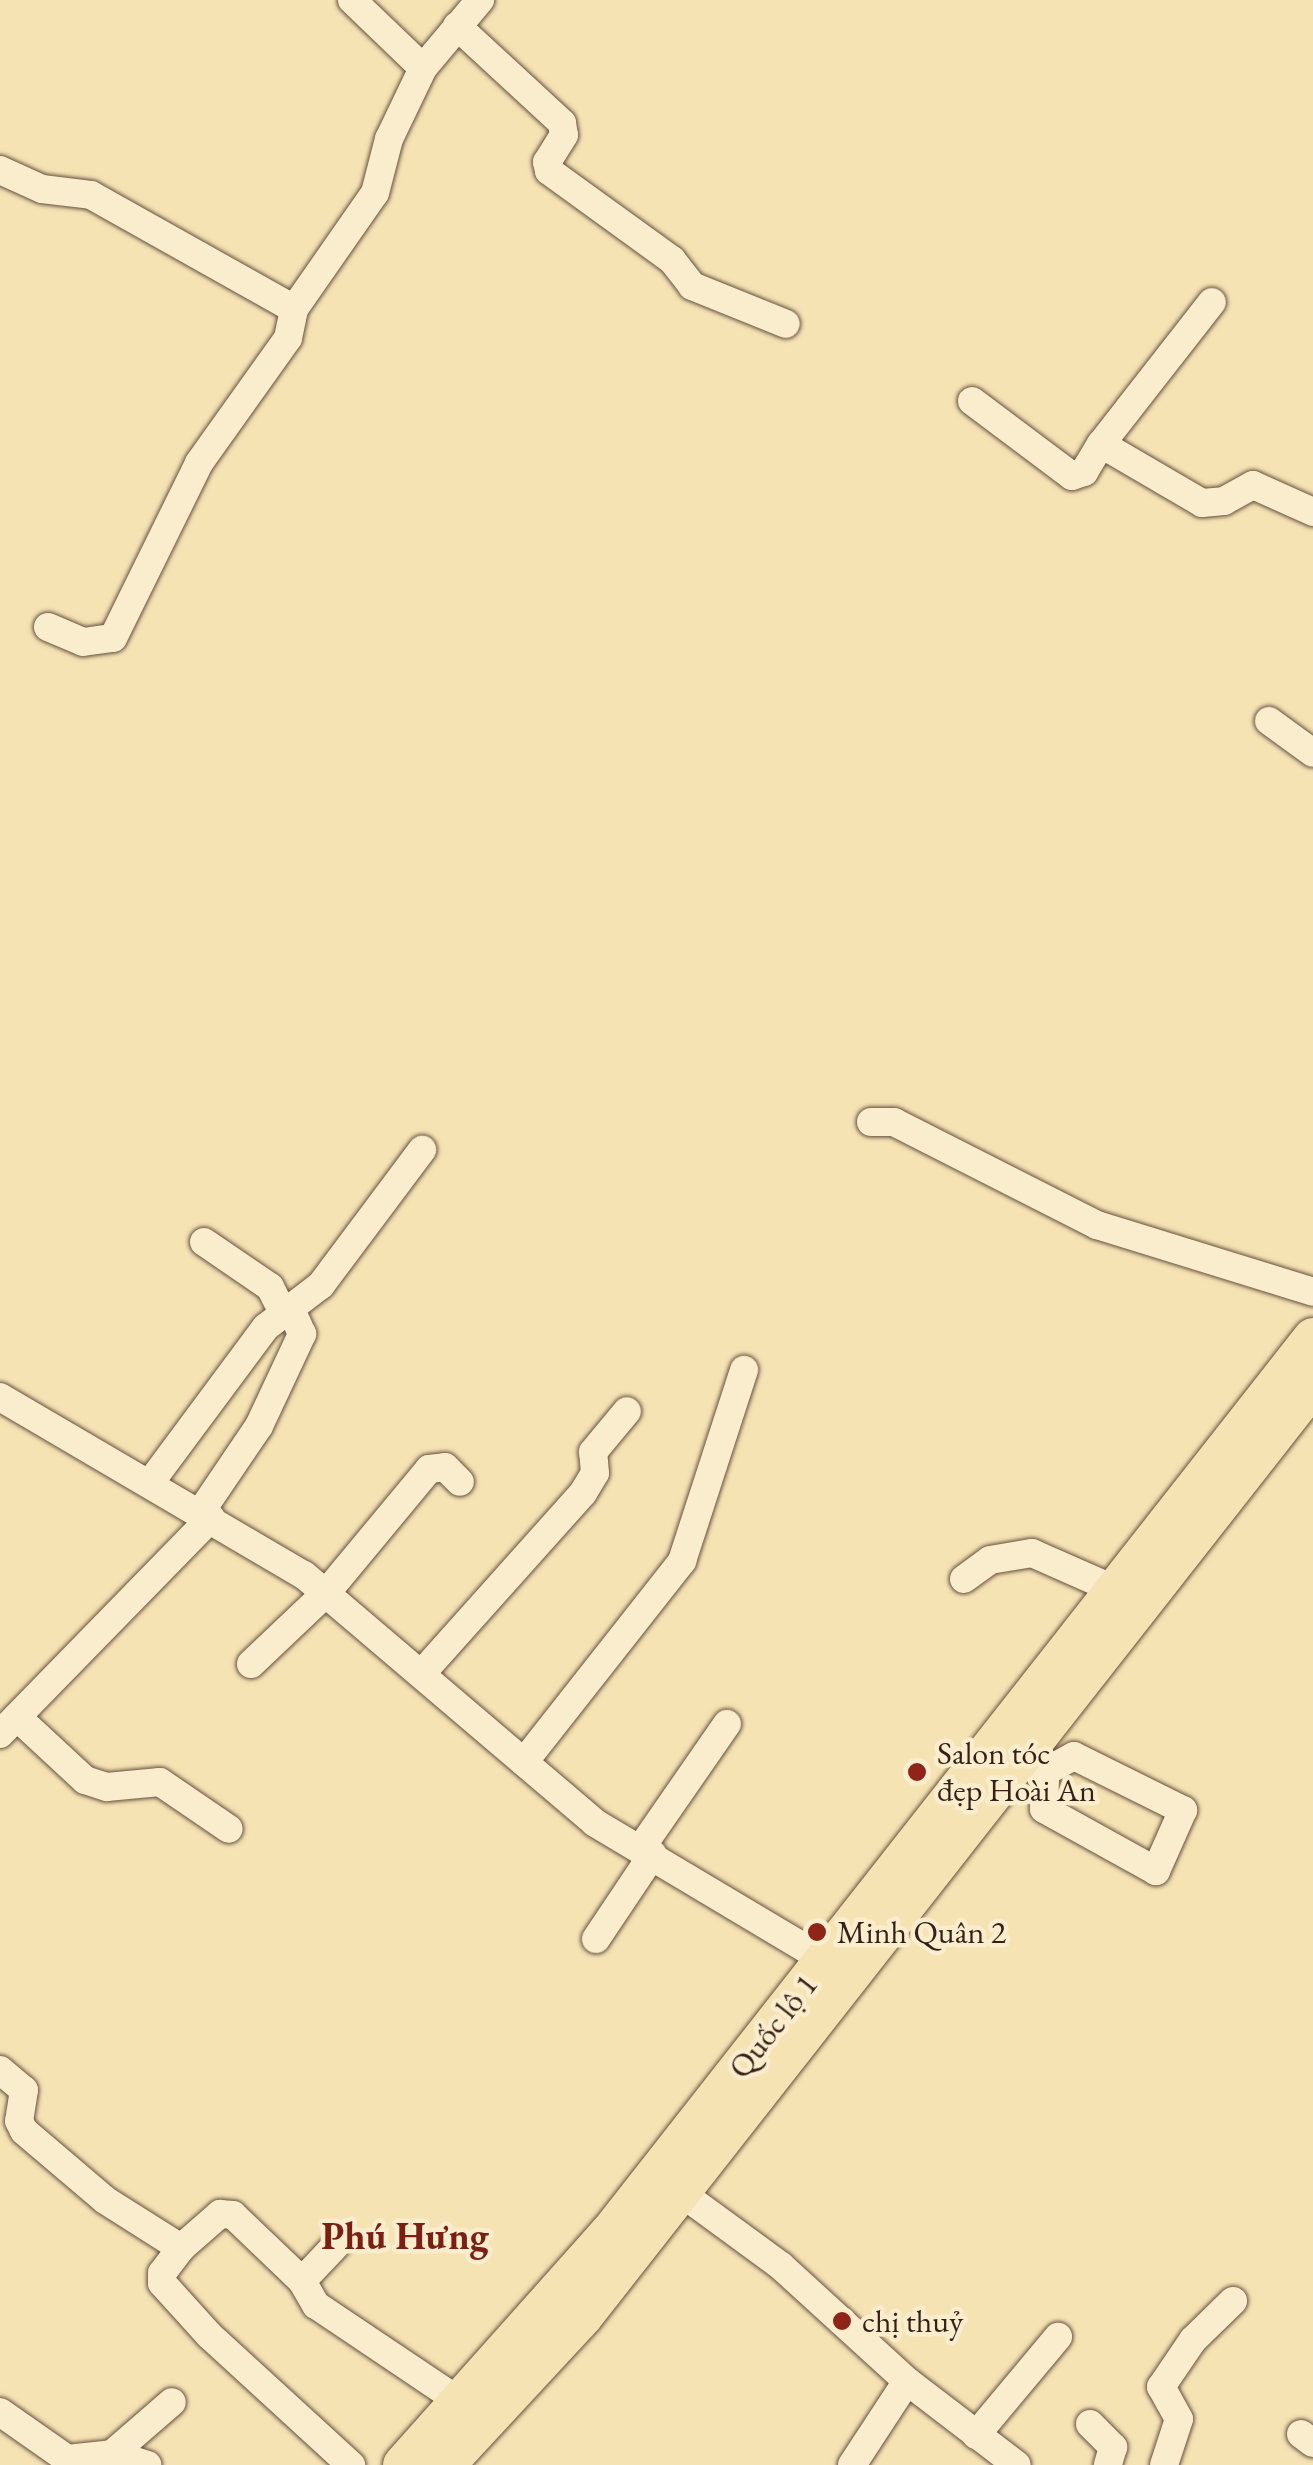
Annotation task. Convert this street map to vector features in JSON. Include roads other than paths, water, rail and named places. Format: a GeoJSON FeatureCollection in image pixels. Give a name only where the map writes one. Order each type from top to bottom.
{"type":"FeatureCollection","features":[{"type":"Feature","properties":{"kind":"highway","name":"Quốc lộ 1"},"geometry":{"type":"LineString","coordinates":[[404,2465],[610,2233],[1313,1338]]}},
{"type":"Feature","properties":{"kind":"highway","name":"Quốc lộ 1"},"geometry":{"type":"LineString","coordinates":[[445,2465],[583,2316],[680,2192],[1033,1764],[1313,1385]]}},
{"type":"Feature","properties":{"kind":"street"},"geometry":{"type":"LineString","coordinates":[[352,0],[423,68]]}},
{"type":"Feature","properties":{"kind":"street"},"geometry":{"type":"LineString","coordinates":[[48,627],[82,642],[113,638],[199,463],[288,338],[294,309],[376,192],[389,139],[423,68],[480,0]]}},
{"type":"Feature","properties":{"kind":"street"},"geometry":{"type":"LineString","coordinates":[[457,26],[511,68],[520,88],[562,123],[564,135],[546,162],[549,171],[672,260],[692,286],[786,324]]}},
{"type":"Feature","properties":{"kind":"street"},"geometry":{"type":"LineString","coordinates":[[0,170],[42,190],[91,195],[294,309]]}},
{"type":"Feature","properties":{"kind":"street"},"geometry":{"type":"LineString","coordinates":[[972,401],[1072,476],[1084,472],[1212,302]]}},
{"type":"Feature","properties":{"kind":"street"},"geometry":{"type":"LineString","coordinates":[[1102,444],[1202,504],[1224,502],[1253,485],[1313,512]]}},
{"type":"Feature","properties":{"kind":"street"},"geometry":{"type":"LineString","coordinates":[[1269,721],[1313,753]]}},
{"type":"Feature","properties":{"kind":"street"},"geometry":{"type":"LineString","coordinates":[[871,1122],[894,1122],[1097,1225],[1313,1292]]}},
{"type":"Feature","properties":{"kind":"street"},"geometry":{"type":"LineString","coordinates":[[150,1483],[286,1309],[322,1285],[422,1150]]}},
{"type":"Feature","properties":{"kind":"street"},"geometry":{"type":"LineString","coordinates":[[204,1242],[270,1287],[302,1334],[259,1426],[205,1515],[8,1725],[85,1780],[107,1787],[160,1782],[228,1829]]}},
{"type":"Feature","properties":{"kind":"street"},"geometry":{"type":"LineString","coordinates":[[524,1762],[682,1561],[744,1370]]}},
{"type":"Feature","properties":{"kind":"street"},"geometry":{"type":"LineString","coordinates":[[0,1397],[41,1427],[150,1483],[327,1592],[595,1823],[826,1960]]}},
{"type":"Feature","properties":{"kind":"street"},"geometry":{"type":"LineString","coordinates":[[422,1673],[583,1494],[595,1474],[593,1452],[627,1412]]}},
{"type":"Feature","properties":{"kind":"street"},"geometry":{"type":"LineString","coordinates":[[251,1664],[327,1592],[429,1470],[445,1466],[460,1482]]}},
{"type":"Feature","properties":{"kind":"street"},"geometry":{"type":"LineString","coordinates":[[964,1579],[990,1560],[1032,1552],[1116,1590]]}},
{"type":"Feature","properties":{"kind":"street"},"geometry":{"type":"LineString","coordinates":[[596,1938],[727,1724]]}},
{"type":"Feature","properties":{"kind":"street"},"geometry":{"type":"LineString","coordinates":[[1074,1756],[1183,1810],[1156,1870],[1044,1810],[1033,1764],[1074,1756]]}},
{"type":"Feature","properties":{"kind":"street"},"geometry":{"type":"LineString","coordinates":[[0,2070],[24,2090],[18,2121],[29,2137],[105,2200],[181,2248]]}},
{"type":"Feature","properties":{"kind":"street"},"geometry":{"type":"LineString","coordinates":[[680,2192],[780,2266],[908,2381],[1006,2462]]}},
{"type":"Feature","properties":{"kind":"street"},"geometry":{"type":"LineString","coordinates":[[350,2465],[209,2335],[162,2282],[181,2248],[228,2213],[302,2280],[316,2305],[458,2401]]}},
{"type":"Feature","properties":{"kind":"street"},"geometry":{"type":"LineString","coordinates":[[302,2280],[336,2244]]}},
{"type":"Feature","properties":{"kind":"street"},"geometry":{"type":"LineString","coordinates":[[1164,2465],[1179,2419],[1161,2387],[1193,2340],[1233,2301]]}},
{"type":"Feature","properties":{"kind":"street"},"geometry":{"type":"LineString","coordinates":[[976,2434],[1058,2337]]}},
{"type":"Feature","properties":{"kind":"street"},"geometry":{"type":"LineString","coordinates":[[852,2465],[908,2381]]}},
{"type":"Feature","properties":{"kind":"street"},"geometry":{"type":"LineString","coordinates":[[112,2454],[172,2402]]}},
{"type":"Feature","properties":{"kind":"street"},"geometry":{"type":"LineString","coordinates":[[0,2412],[67,2459],[112,2454],[146,2465]]}},
{"type":"Feature","properties":{"kind":"street"},"geometry":{"type":"LineString","coordinates":[[1090,2424],[1113,2447],[1108,2465]]}},
{"type":"Feature","properties":{"kind":"place","name":"Salon tóc đẹp Hoài An"},"geometry":{"type":"Point","coordinates":[917,1772]}},
{"type":"Feature","properties":{"kind":"place","name":"Minh Quân 2"},"geometry":{"type":"Point","coordinates":[817,1932]}},
{"type":"Feature","properties":{"kind":"place","name":"chị thuỷ"},"geometry":{"type":"Point","coordinates":[842,2321]}},
{"type":"Feature","properties":{"kind":"district","name":"Phú Hưng"},"geometry":{"type":"Point","coordinates":[405,2236]}}]}
